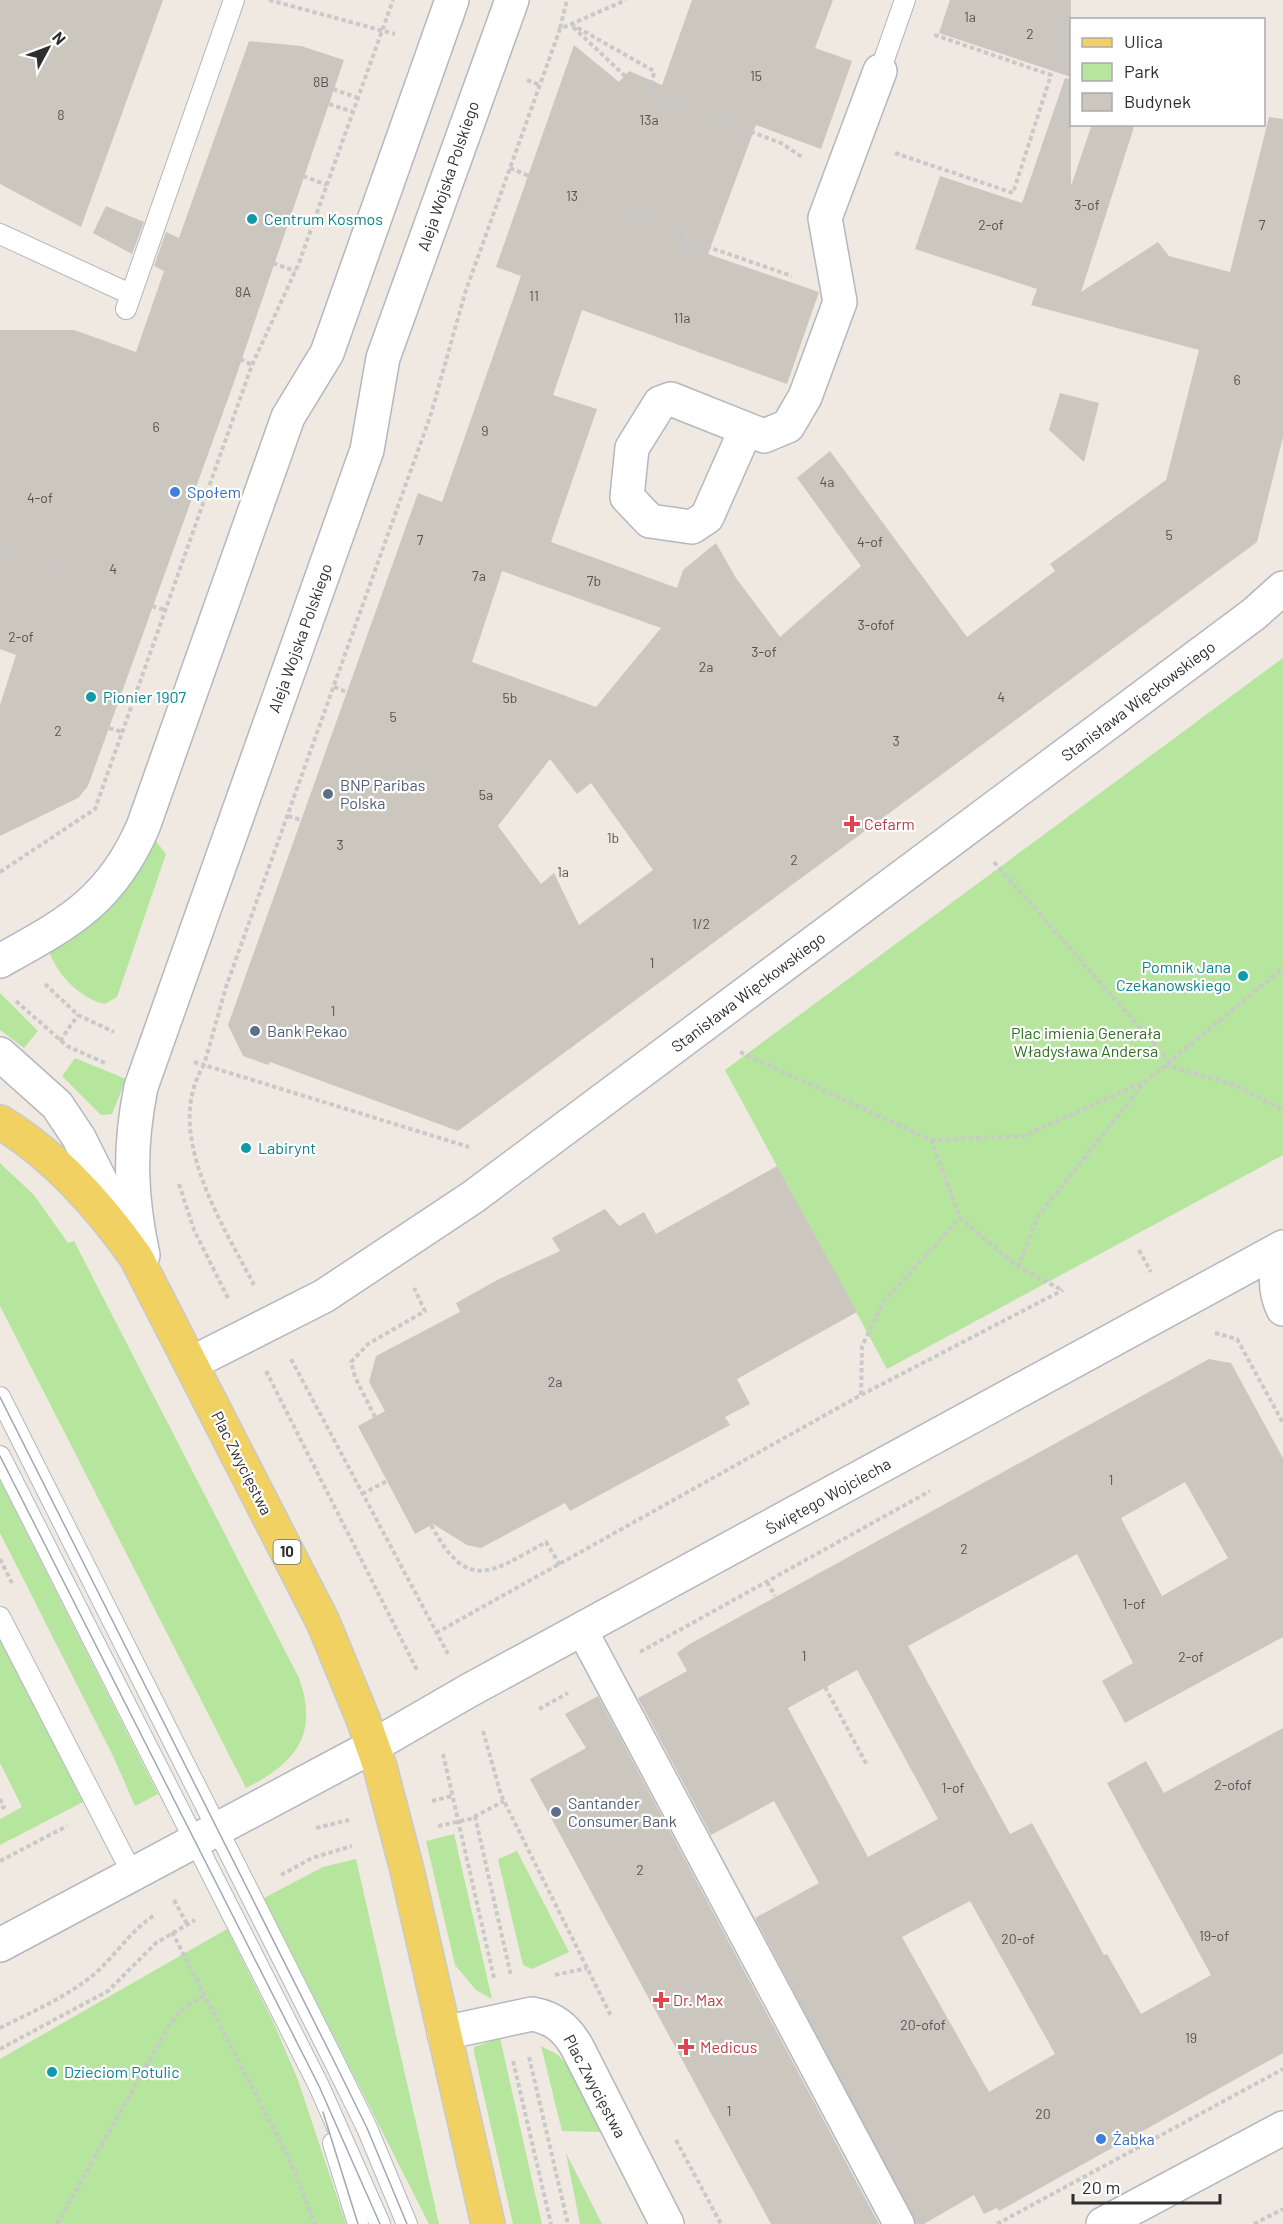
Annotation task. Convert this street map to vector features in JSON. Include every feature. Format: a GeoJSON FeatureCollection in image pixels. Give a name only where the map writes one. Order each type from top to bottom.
{"type":"FeatureCollection","features":[{"type":"Feature","properties":{"kind":"main road","name":"Plac Zwycięstwa"},"geometry":{"type":"LineString","coordinates":[[0,1122],[72,1179],[107,1218],[150,1280],[323,1622],[373,1746],[405,1862],[488,2224]]}},
{"type":"Feature","properties":{"kind":"street"},"geometry":{"type":"LineString","coordinates":[[0,961],[78,915],[109,884],[132,853],[288,417],[327,353],[452,0]]}},
{"type":"Feature","properties":{"kind":"street","name":"Aleja Wojska Polskiego"},"geometry":{"type":"LineString","coordinates":[[150,1280],[135,1219],[131,1171],[132,1139],[141,1087],[367,450],[383,358],[512,0]]}},
{"type":"Feature","properties":{"kind":"street"},"geometry":{"type":"LineString","coordinates":[[746,429],[764,436],[788,426],[805,397],[840,302],[825,218],[880,71]]}},
{"type":"Feature","properties":{"kind":"street","name":"Stanisława Więckowskiego"},"geometry":{"type":"LineString","coordinates":[[192,1363],[324,1296],[495,1181],[1254,614],[1283,588]]}},
{"type":"Feature","properties":{"kind":"street","name":"Plac Zwycięstwa"},"geometry":{"type":"LineString","coordinates":[[0,1054],[53,1100],[70,1124],[150,1280]]}},
{"type":"Feature","properties":{"kind":"street"},"geometry":{"type":"LineString","coordinates":[[1283,1247],[1276,1269],[1276,1294],[1283,1309]]}},
{"type":"Feature","properties":{"kind":"street","name":"Świętego Wojciecha"},"geometry":{"type":"LineString","coordinates":[[373,1746],[1283,1247]]}},
{"type":"Feature","properties":{"kind":"street"},"geometry":{"type":"LineString","coordinates":[[582,1630],[899,2224]]}},
{"type":"Feature","properties":{"kind":"street"},"geometry":{"type":"LineString","coordinates":[[0,1945],[373,1746]]}},
{"type":"Feature","properties":{"kind":"street","name":"Plac Zwycięstwa"},"geometry":{"type":"LineString","coordinates":[[444,2033],[532,2014],[545,2017],[562,2026],[577,2047],[667,2224]]}},
{"type":"Feature","properties":{"kind":"street"},"geometry":{"type":"LineString","coordinates":[[1103,2224],[1283,2128]]}},
{"type":"Feature","properties":{"kind":"lane"},"geometry":{"type":"LineString","coordinates":[[0,234],[128,301],[234,0]]}},
{"type":"Feature","properties":{"kind":"lane"},"geometry":{"type":"LineString","coordinates":[[880,71],[905,0]]}},
{"type":"Feature","properties":{"kind":"lane"},"geometry":{"type":"LineString","coordinates":[[0,1397],[206,1836],[297,2045],[324,2116],[358,2224]]}},
{"type":"Feature","properties":{"kind":"lane"},"geometry":{"type":"LineString","coordinates":[[0,1456],[367,2128],[407,2224]]}},
{"type":"Feature","properties":{"kind":"lane"},"geometry":{"type":"LineString","coordinates":[[0,1617],[133,1875]]}},
{"type":"Feature","properties":{"kind":"lane"},"geometry":{"type":"LineString","coordinates":[[297,2045],[344,2140],[380,2224]]}},
{"type":"Feature","properties":{"kind":"lane"},"geometry":{"type":"LineString","coordinates":[[469,2145],[476,2224]]}},
{"type":"Feature","properties":{"kind":"path"},"geometry":{"type":"LineString","coordinates":[[269,0],[382,30]]}},
{"type":"Feature","properties":{"kind":"path"},"geometry":{"type":"LineString","coordinates":[[0,872],[95,809],[252,364],[295,272],[393,0]]}},
{"type":"Feature","properties":{"kind":"path"},"geometry":{"type":"LineString","coordinates":[[560,29],[567,0]]}},
{"type":"Feature","properties":{"kind":"path"},"geometry":{"type":"LineString","coordinates":[[855,140],[1013,193],[1051,75],[897,22]]}},
{"type":"Feature","properties":{"kind":"path"},"geometry":{"type":"LineString","coordinates":[[625,76],[588,44],[571,24],[654,71],[651,94],[781,143],[840,182]]}},
{"type":"Feature","properties":{"kind":"path"},"geometry":{"type":"LineString","coordinates":[[333,89],[358,98]]}},
{"type":"Feature","properties":{"kind":"path"},"geometry":{"type":"LineString","coordinates":[[328,104],[353,112]]}},
{"type":"Feature","properties":{"kind":"path"},"geometry":{"type":"LineString","coordinates":[[510,168],[529,176]]}},
{"type":"Feature","properties":{"kind":"path"},"geometry":{"type":"LineString","coordinates":[[303,176],[327,185]]}},
{"type":"Feature","properties":{"kind":"path"},"geometry":{"type":"LineString","coordinates":[[618,207],[687,232],[680,254]]}},
{"type":"Feature","properties":{"kind":"path"},"geometry":{"type":"LineString","coordinates":[[685,239],[838,292]]}},
{"type":"Feature","properties":{"kind":"path"},"geometry":{"type":"LineString","coordinates":[[273,263],[295,272]]}},
{"type":"Feature","properties":{"kind":"path"},"geometry":{"type":"LineString","coordinates":[[240,358],[252,364]]}},
{"type":"Feature","properties":{"kind":"path"},"geometry":{"type":"LineString","coordinates":[[0,552],[60,573]]}},
{"type":"Feature","properties":{"kind":"path"},"geometry":{"type":"LineString","coordinates":[[152,606],[165,610]]}},
{"type":"Feature","properties":{"kind":"path"},"geometry":{"type":"LineString","coordinates":[[334,687],[347,692]]}},
{"type":"Feature","properties":{"kind":"path"},"geometry":{"type":"LineString","coordinates":[[109,728],[122,732]]}},
{"type":"Feature","properties":{"kind":"path"},"geometry":{"type":"LineString","coordinates":[[288,816],[301,820]]}},
{"type":"Feature","properties":{"kind":"path"},"geometry":{"type":"LineString","coordinates":[[994,862],[1170,1062]]}},
{"type":"Feature","properties":{"kind":"path"},"geometry":{"type":"LineString","coordinates":[[1018,1267],[1038,1216],[1145,1082],[1283,968]]}},
{"type":"Feature","properties":{"kind":"path"},"geometry":{"type":"LineString","coordinates":[[13,999],[60,1040],[93,1059],[113,1066]]}},
{"type":"Feature","properties":{"kind":"path"},"geometry":{"type":"LineString","coordinates":[[55,1048],[78,1015]]}},
{"type":"Feature","properties":{"kind":"path"},"geometry":{"type":"LineString","coordinates":[[740,1052],[932,1140],[1024,1136],[1145,1082]]}},
{"type":"Feature","properties":{"kind":"path"},"geometry":{"type":"LineString","coordinates":[[256,1290],[206,1189],[191,1137],[190,1094],[204,1065],[469,1147],[495,1181]]}},
{"type":"Feature","properties":{"kind":"path"},"geometry":{"type":"LineString","coordinates":[[1165,1065],[1235,1085],[1283,1110]]}},
{"type":"Feature","properties":{"kind":"path"},"geometry":{"type":"LineString","coordinates":[[436,1633],[861,1395],[1063,1290],[1018,1267],[960,1218],[932,1140]]}},
{"type":"Feature","properties":{"kind":"path"},"geometry":{"type":"LineString","coordinates":[[177,1177],[186,1210],[231,1302]]}},
{"type":"Feature","properties":{"kind":"path"},"geometry":{"type":"LineString","coordinates":[[861,1395],[862,1346],[884,1301],[960,1218]]}},
{"type":"Feature","properties":{"kind":"path"},"geometry":{"type":"LineString","coordinates":[[375,1417],[355,1377],[351,1362],[368,1344],[425,1311],[411,1282]]}},
{"type":"Feature","properties":{"kind":"path"},"geometry":{"type":"LineString","coordinates":[[1207,1338],[1216,1333],[1237,1339],[1283,1423]]}},
{"type":"Feature","properties":{"kind":"path"},"geometry":{"type":"LineString","coordinates":[[288,1354],[449,1656]]}},
{"type":"Feature","properties":{"kind":"path"},"geometry":{"type":"LineString","coordinates":[[261,1362],[423,1681]]}},
{"type":"Feature","properties":{"kind":"path"},"geometry":{"type":"LineString","coordinates":[[362,1494],[387,1481]]}},
{"type":"Feature","properties":{"kind":"path"},"geometry":{"type":"LineString","coordinates":[[539,1709],[932,1490]]}},
{"type":"Feature","properties":{"kind":"path"},"geometry":{"type":"LineString","coordinates":[[431,1525],[443,1547],[462,1567],[478,1572],[496,1567],[546,1542],[560,1565]]}},
{"type":"Feature","properties":{"kind":"path"},"geometry":{"type":"LineString","coordinates":[[767,1582],[775,1596]]}},
{"type":"Feature","properties":{"kind":"path"},"geometry":{"type":"LineString","coordinates":[[825,1688],[867,1765]]}},
{"type":"Feature","properties":{"kind":"path"},"geometry":{"type":"LineString","coordinates":[[482,1728],[504,1801],[613,2020]]}},
{"type":"Feature","properties":{"kind":"path"},"geometry":{"type":"LineString","coordinates":[[0,1799],[4,1807],[0,1809]]}},
{"type":"Feature","properties":{"kind":"path"},"geometry":{"type":"LineString","coordinates":[[431,1827],[470,1819],[504,1801]]}},
{"type":"Feature","properties":{"kind":"path"},"geometry":{"type":"LineString","coordinates":[[0,1861],[99,1809]]}},
{"type":"Feature","properties":{"kind":"path"},"geometry":{"type":"LineString","coordinates":[[278,1876],[312,1858],[352,1846]]}},
{"type":"Feature","properties":{"kind":"path"},"geometry":{"type":"LineString","coordinates":[[172,1895],[187,1924]]}},
{"type":"Feature","properties":{"kind":"path"},"geometry":{"type":"LineString","coordinates":[[0,2028],[70,1991],[99,1970],[138,1926],[184,1896]]}},
{"type":"Feature","properties":{"kind":"path"},"geometry":{"type":"LineString","coordinates":[[0,2049],[116,1985],[150,1949],[172,1932],[197,1919]]}},
{"type":"Feature","properties":{"kind":"path"},"geometry":{"type":"LineString","coordinates":[[172,1932],[295,2172],[315,2224]]}},
{"type":"Feature","properties":{"kind":"path"},"geometry":{"type":"LineString","coordinates":[[57,2224],[170,2024],[185,2007],[205,1995]]}},
{"type":"Feature","properties":{"kind":"path"},"geometry":{"type":"LineString","coordinates":[[997,2224],[1283,2069]]}},
{"type":"Feature","properties":{"kind":"path"},"geometry":{"type":"LineString","coordinates":[[672,2133],[721,2224]]}},
{"type":"Feature","properties":{"kind":"path"},"geometry":{"type":"LineString","coordinates":[[1254,2224],[1283,2209]]}},
{"type":"Feature","properties":{"kind":"green space","name":"Plac imienia Generała Władysława Andersa"},"geometry":{"type":"Polygon","coordinates":[[[1283,658],[1283,1155],[887,1369],[725,1070],[1283,658]]]}},
{"type":"Feature","properties":{"kind":"green space"},"geometry":{"type":"Polygon","coordinates":[[[156,841],[166,854],[117,997],[105,1004],[96,1001],[71,985],[58,969],[49,951],[83,929],[112,905],[135,877],[156,841]]]}},
{"type":"Feature","properties":{"kind":"green space"},"geometry":{"type":"Polygon","coordinates":[[[0,993],[38,1031],[24,1048],[0,1030],[0,993]]]}},
{"type":"Feature","properties":{"kind":"green space"},"geometry":{"type":"Polygon","coordinates":[[[75,1058],[126,1079],[112,1114],[101,1115],[62,1076],[75,1058]]]}},
{"type":"Feature","properties":{"kind":"green space"},"geometry":{"type":"Polygon","coordinates":[[[0,1163],[34,1195],[68,1243],[74,1241],[299,1678],[305,1698],[306,1716],[299,1745],[278,1768],[246,1788],[0,1306],[0,1163]]]}},
{"type":"Feature","properties":{"kind":"green space"},"geometry":{"type":"Polygon","coordinates":[[[0,1480],[158,1794],[135,1806],[114,1758],[0,1533],[0,1480]]]}},
{"type":"Feature","properties":{"kind":"green space"},"geometry":{"type":"Polygon","coordinates":[[[0,1639],[83,1802],[0,1845],[0,1819],[22,1807],[0,1763],[0,1639]]]}},
{"type":"Feature","properties":{"kind":"green space"},"geometry":{"type":"Polygon","coordinates":[[[454,1834],[492,1999],[476,1990],[455,1965],[426,1841],[454,1834]]]}},
{"type":"Feature","properties":{"kind":"green space"},"geometry":{"type":"Polygon","coordinates":[[[517,1851],[569,1952],[532,1969],[523,1965],[498,1859],[517,1851]]]}},
{"type":"Feature","properties":{"kind":"green space"},"geometry":{"type":"Polygon","coordinates":[[[356,1859],[439,2224],[429,2224],[264,1898],[323,1867],[356,1859]]]}},
{"type":"Feature","properties":{"kind":"green space"},"geometry":{"type":"Polygon","coordinates":[[[227,1929],[274,2024],[298,2080],[346,2224],[0,2224],[0,2059],[227,1929]]]}},
{"type":"Feature","properties":{"kind":"green space"},"geometry":{"type":"Polygon","coordinates":[[[500,2038],[542,2224],[513,2224],[474,2052],[474,2047],[500,2038]]]}},
{"type":"Feature","properties":{"kind":"green space"},"geometry":{"type":"Polygon","coordinates":[[[541,2046],[558,2055],[567,2065],[600,2132],[562,2131],[541,2046]]]}},
{"type":"Feature","properties":{"kind":"green space"},"geometry":{"type":"Polygon","coordinates":[[[566,2153],[602,2224],[580,2224],[566,2153]]]}},
{"type":"Feature","properties":{"kind":"building"},"geometry":{"type":"Polygon","coordinates":[[[0,0],[163,0],[81,227],[0,184],[0,0]]]}},
{"type":"Feature","properties":{"kind":"building"},"geometry":{"type":"Polygon","coordinates":[[[692,0],[833,0],[815,48],[852,61],[821,149],[756,125],[708,254],[819,292],[787,384],[582,310],[553,395],[597,409],[551,542],[677,588],[683,570],[716,543],[736,578],[780,637],[861,566],[797,478],[830,451],[967,637],[1055,571],[1050,564],[1166,480],[1199,350],[1031,305],[1037,289],[915,249],[940,176],[1022,203],[1065,78],[1070,79],[1071,186],[1091,126],[1134,126],[1081,292],[1158,242],[1169,256],[1230,272],[1269,117],[1283,119],[1283,437],[1257,542],[458,1131],[270,1062],[268,1065],[243,1056],[228,1025],[418,493],[442,502],[521,276],[496,267],[574,45],[619,82],[629,71],[662,85],[692,0]],[[502,571],[472,662],[596,707],[661,628],[502,571]],[[550,759],[498,826],[541,884],[554,873],[579,925],[653,870],[591,783],[577,794],[550,759]]]}},
{"type":"Feature","properties":{"kind":"building"},"geometry":{"type":"Polygon","coordinates":[[[950,0],[1071,0],[1070,77],[939,33],[950,0]]]}},
{"type":"Feature","properties":{"kind":"building"},"geometry":{"type":"Polygon","coordinates":[[[249,41],[301,46],[344,60],[233,385],[88,786],[78,798],[0,836],[0,705],[16,655],[0,649],[0,330],[74,330],[136,352],[164,271],[154,266],[166,232],[179,238],[249,41]]]}},
{"type":"Feature","properties":{"kind":"building"},"geometry":{"type":"Polygon","coordinates":[[[106,206],[144,222],[132,254],[93,233],[106,206]]]}},
{"type":"Feature","properties":{"kind":"building"},"geometry":{"type":"Polygon","coordinates":[[[1060,393],[1099,403],[1084,462],[1049,430],[1060,393]]]}},
{"type":"Feature","properties":{"kind":"building"},"geometry":{"type":"Polygon","coordinates":[[[777,1166],[857,1312],[737,1379],[750,1404],[725,1417],[730,1425],[570,1511],[565,1503],[481,1548],[467,1545],[433,1524],[415,1534],[358,1426],[385,1411],[369,1382],[376,1356],[460,1312],[456,1303],[499,1279],[560,1251],[552,1238],[605,1209],[619,1226],[644,1212],[656,1234],[777,1166]]]}},
{"type":"Feature","properties":{"kind":"building"},"geometry":{"type":"Polygon","coordinates":[[[1209,1359],[1231,1363],[1283,1458],[1283,1637],[1125,1723],[1102,1681],[1133,1663],[1077,1554],[908,1646],[1010,1834],[1032,1823],[1104,1955],[1107,1954],[1141,2014],[1211,1975],[1107,1783],[1146,1761],[1164,1793],[1283,1728],[1283,2053],[999,2211],[997,2208],[984,2214],[974,2195],[924,2224],[916,2224],[755,1918],[819,1883],[774,1801],[711,1835],[638,1698],[687,1671],[677,1653],[1209,1359]],[[1185,1482],[1121,1518],[1162,1596],[1228,1558],[1185,1482]],[[857,1670],[788,1708],[868,1857],[938,1819],[857,1670]],[[970,1901],[902,1937],[989,2092],[1055,2054],[970,1901]]]}},
{"type":"Feature","properties":{"kind":"building"},"geometry":{"type":"Polygon","coordinates":[[[598,1696],[879,2224],[771,2224],[530,1779],[586,1748],[565,1714],[598,1696]]]}},
{"type":"Feature","properties":{"kind":"tram line"},"geometry":{"type":"LineString","coordinates":[[0,1397],[367,2128],[407,2224]]}},
{"type":"Feature","properties":{"kind":"tram line"},"geometry":{"type":"LineString","coordinates":[[0,1456],[319,2086],[380,2224]]}},
{"type":"Feature","properties":{"kind":"tram line"},"geometry":{"type":"LineString","coordinates":[[323,2112],[358,2224]]}},
{"type":"Feature","properties":{"kind":"place","name":"Centrum Kosmos"},"geometry":{"type":"Point","coordinates":[252,219]}},
{"type":"Feature","properties":{"kind":"place","name":"Społem"},"geometry":{"type":"Point","coordinates":[175,492]}},
{"type":"Feature","properties":{"kind":"place","name":"Pionier 1907"},"geometry":{"type":"Point","coordinates":[91,697]}},
{"type":"Feature","properties":{"kind":"place","name":"BNP Paribas Polska"},"geometry":{"type":"Point","coordinates":[328,794]}},
{"type":"Feature","properties":{"kind":"place","name":"Cefarm"},"geometry":{"type":"Point","coordinates":[852,824]}},
{"type":"Feature","properties":{"kind":"place","name":"Pomnik Jana Czekanowskiego"},"geometry":{"type":"Point","coordinates":[1243,976]}},
{"type":"Feature","properties":{"kind":"place","name":"Bank Pekao"},"geometry":{"type":"Point","coordinates":[255,1031]}},
{"type":"Feature","properties":{"kind":"place","name":"Labirynt"},"geometry":{"type":"Point","coordinates":[246,1148]}},
{"type":"Feature","properties":{"kind":"place","name":"Santander Consumer Bank"},"geometry":{"type":"Point","coordinates":[556,1812]}},
{"type":"Feature","properties":{"kind":"place","name":"Dr. Max"},"geometry":{"type":"Point","coordinates":[661,2000]}},
{"type":"Feature","properties":{"kind":"place","name":"Medicus"},"geometry":{"type":"Point","coordinates":[686,2047]}},
{"type":"Feature","properties":{"kind":"place","name":"Dzieciom Potulic"},"geometry":{"type":"Point","coordinates":[52,2072]}},
{"type":"Feature","properties":{"kind":"place","name":"Żabka"},"geometry":{"type":"Point","coordinates":[1101,2139]}}]}
